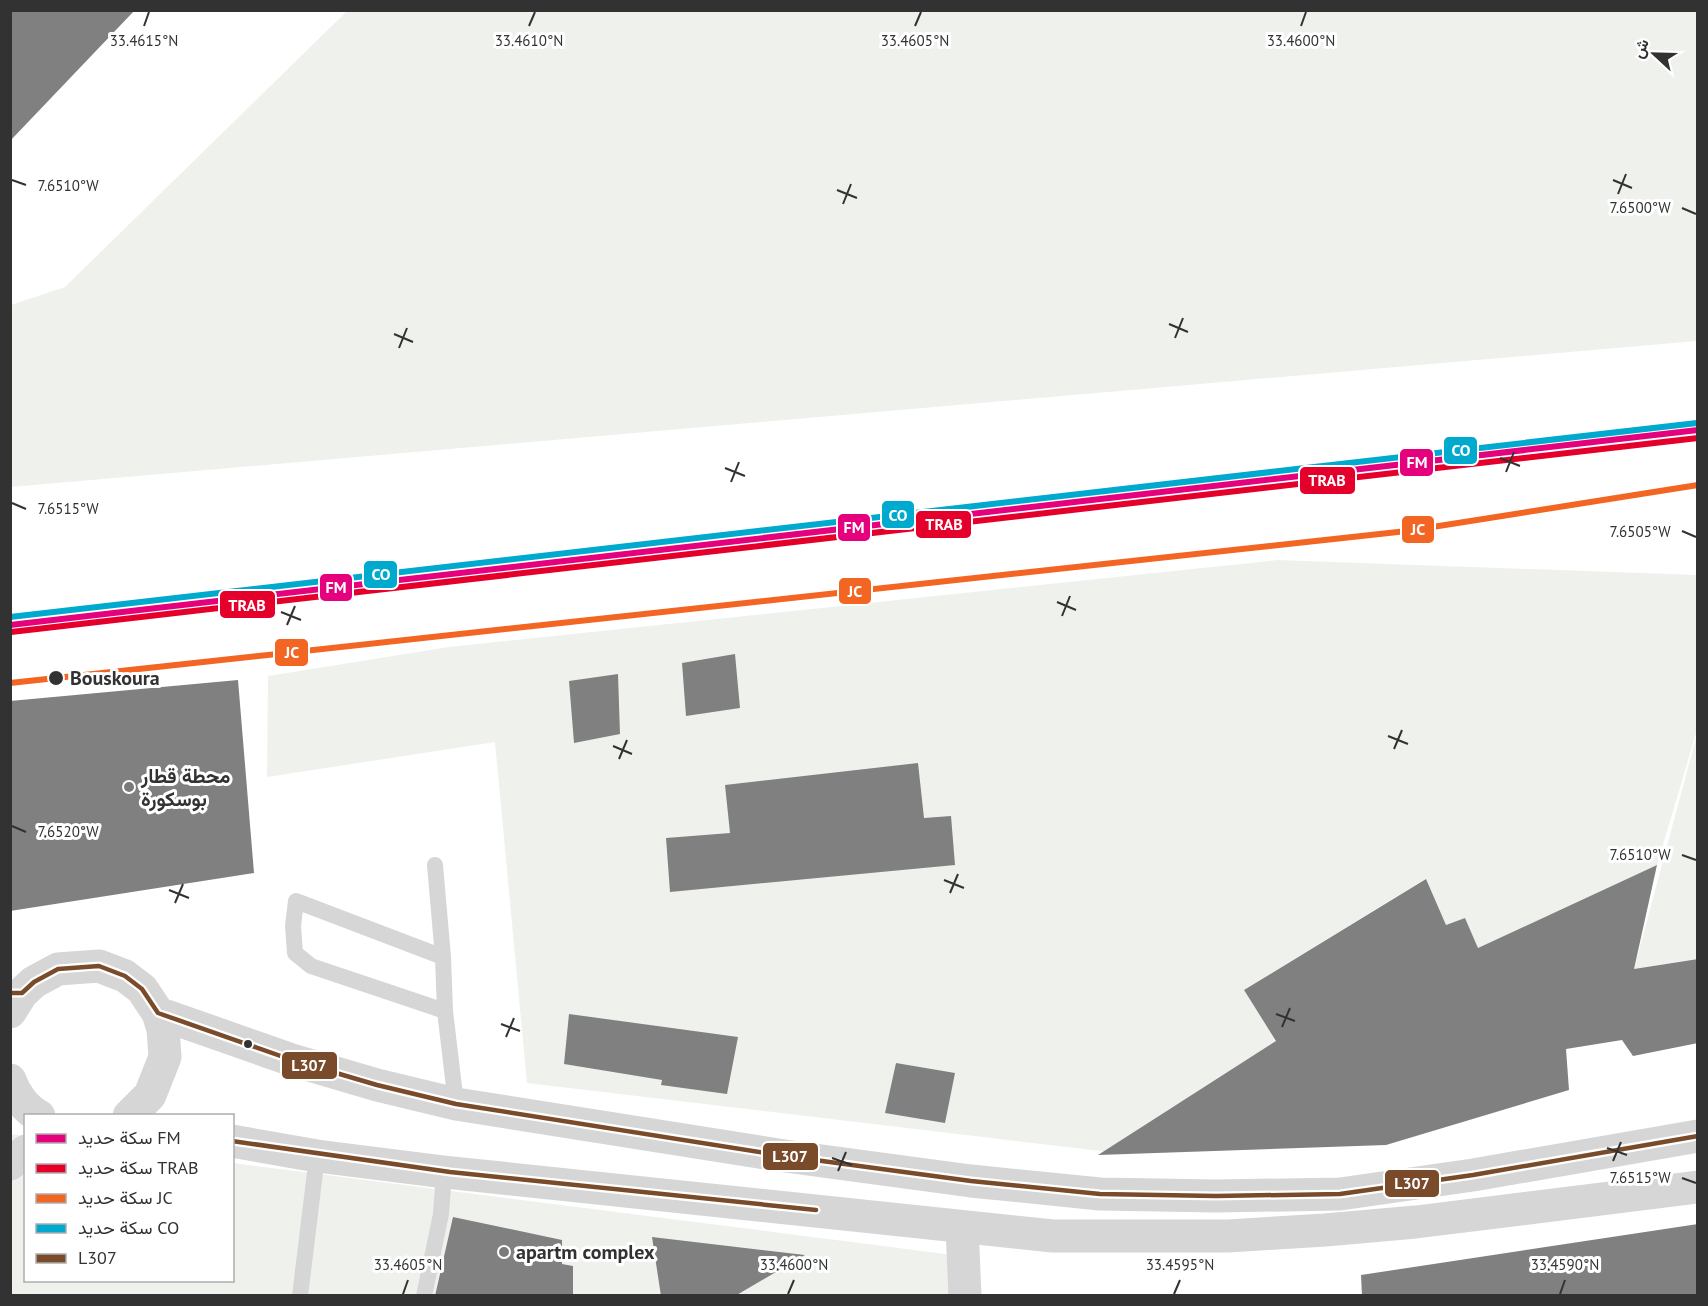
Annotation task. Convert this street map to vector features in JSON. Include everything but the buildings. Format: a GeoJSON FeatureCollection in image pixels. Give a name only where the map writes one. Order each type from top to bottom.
{"type":"FeatureCollection","features":[{"type":"Feature","properties":{"kind":"street"},"geometry":{"type":"LineString","coordinates":[[14,999],[33,982],[58,969],[99,966],[125,976],[142,989],[159,1013],[164,1029],[165,1057],[150,1095],[131,1114]]}},
{"type":"Feature","properties":{"kind":"street"},"geometry":{"type":"LineString","coordinates":[[159,1013],[292,1060],[377,1085],[456,1104],[784,1156],[1100,1194],[1216,1196],[1340,1194],[1473,1175],[1698,1136]]}},
{"type":"Feature","properties":{"kind":"street"},"geometry":{"type":"LineString","coordinates":[[12,1088],[37,1114]]}},
{"type":"Feature","properties":{"kind":"street"},"geometry":{"type":"LineString","coordinates":[[234,1141],[317,1156],[444,1172],[1053,1236],[1228,1236],[1416,1222],[1698,1187]]}},
{"type":"Feature","properties":{"kind":"street"},"geometry":{"type":"LineString","coordinates":[[10,1164],[24,1153]]}},
{"type":"Feature","properties":{"kind":"street"},"geometry":{"type":"LineString","coordinates":[[962,1227],[965,1296]]}},
{"type":"Feature","properties":{"kind":"lane"},"geometry":{"type":"LineString","coordinates":[[435,865],[445,1011],[456,1104]]}},
{"type":"Feature","properties":{"kind":"lane"},"geometry":{"type":"LineString","coordinates":[[443,957],[296,901],[293,926],[295,954],[311,966],[445,1011]]}},
{"type":"Feature","properties":{"kind":"lane"},"geometry":{"type":"LineString","coordinates":[[300,1296],[317,1156]]}},
{"type":"Feature","properties":{"kind":"lane"},"geometry":{"type":"LineString","coordinates":[[424,1296],[441,1214],[444,1172]]}},
{"type":"Feature","properties":{"kind":"shaded area"},"geometry":{"type":"Polygon","coordinates":[[[348,10],[1697,11],[1697,341],[11,487],[11,305],[65,287],[348,10]]]}},
{"type":"Feature","properties":{"kind":"shaded area"},"geometry":{"type":"Polygon","coordinates":[[[1278,560],[1697,575],[1697,730],[1657,865],[1478,948],[1465,918],[1446,925],[1425,879],[1244,990],[1276,1041],[1126,1137],[1126,1154],[527,1083],[495,742],[267,777],[268,676],[449,647],[1278,560]]]}},
{"type":"Feature","properties":{"kind":"shaded area"},"geometry":{"type":"Polygon","coordinates":[[[1697,734],[1697,959],[1634,969],[1697,734]]]}},
{"type":"Feature","properties":{"kind":"shaded area"},"geometry":{"type":"Polygon","coordinates":[[[10,1134],[24,1136],[24,1282],[234,1282],[234,1163],[953,1255],[955,1295],[11,1295],[10,1134]]]}},
{"type":"Feature","properties":{"kind":"rail line","name":"CO"},"geometry":{"type":"LineString","coordinates":[[10,617],[1697,423]]}},
{"type":"Feature","properties":{"kind":"rail line","name":"FM"},"geometry":{"type":"LineString","coordinates":[[10,625],[1698,430]]}},
{"type":"Feature","properties":{"kind":"rail line","name":"TRAB"},"geometry":{"type":"LineString","coordinates":[[11,632],[1698,438]]}},
{"type":"Feature","properties":{"kind":"rail line","name":"JC"},"geometry":{"type":"LineString","coordinates":[[10,683],[1407,531],[1698,485]]}},
{"type":"Feature","properties":{"kind":"transit line","name":"L307"},"geometry":{"type":"LineString","coordinates":[[10,993],[22,993],[34,982],[58,969],[99,966],[125,976],[142,989],[158,1013],[292,1060],[377,1085],[456,1104],[785,1156],[971,1181],[1100,1194],[1216,1196],[1340,1194],[1473,1175],[1698,1136]]}},
{"type":"Feature","properties":{"kind":"transit line","name":"L307"},"geometry":{"type":"LineString","coordinates":[[234,1141],[450,1172],[816,1210]]}},
{"type":"Feature","properties":{"kind":"place","name":"Bouskoura"},"geometry":{"type":"Point","coordinates":[56,678]}},
{"type":"Feature","properties":{"kind":"place","name":"محطة قطار بوسكورة"},"geometry":{"type":"Point","coordinates":[129,787]}},
{"type":"Feature","properties":{"kind":"place","name":"apartm complex"},"geometry":{"type":"Point","coordinates":[504,1252]}}]}
